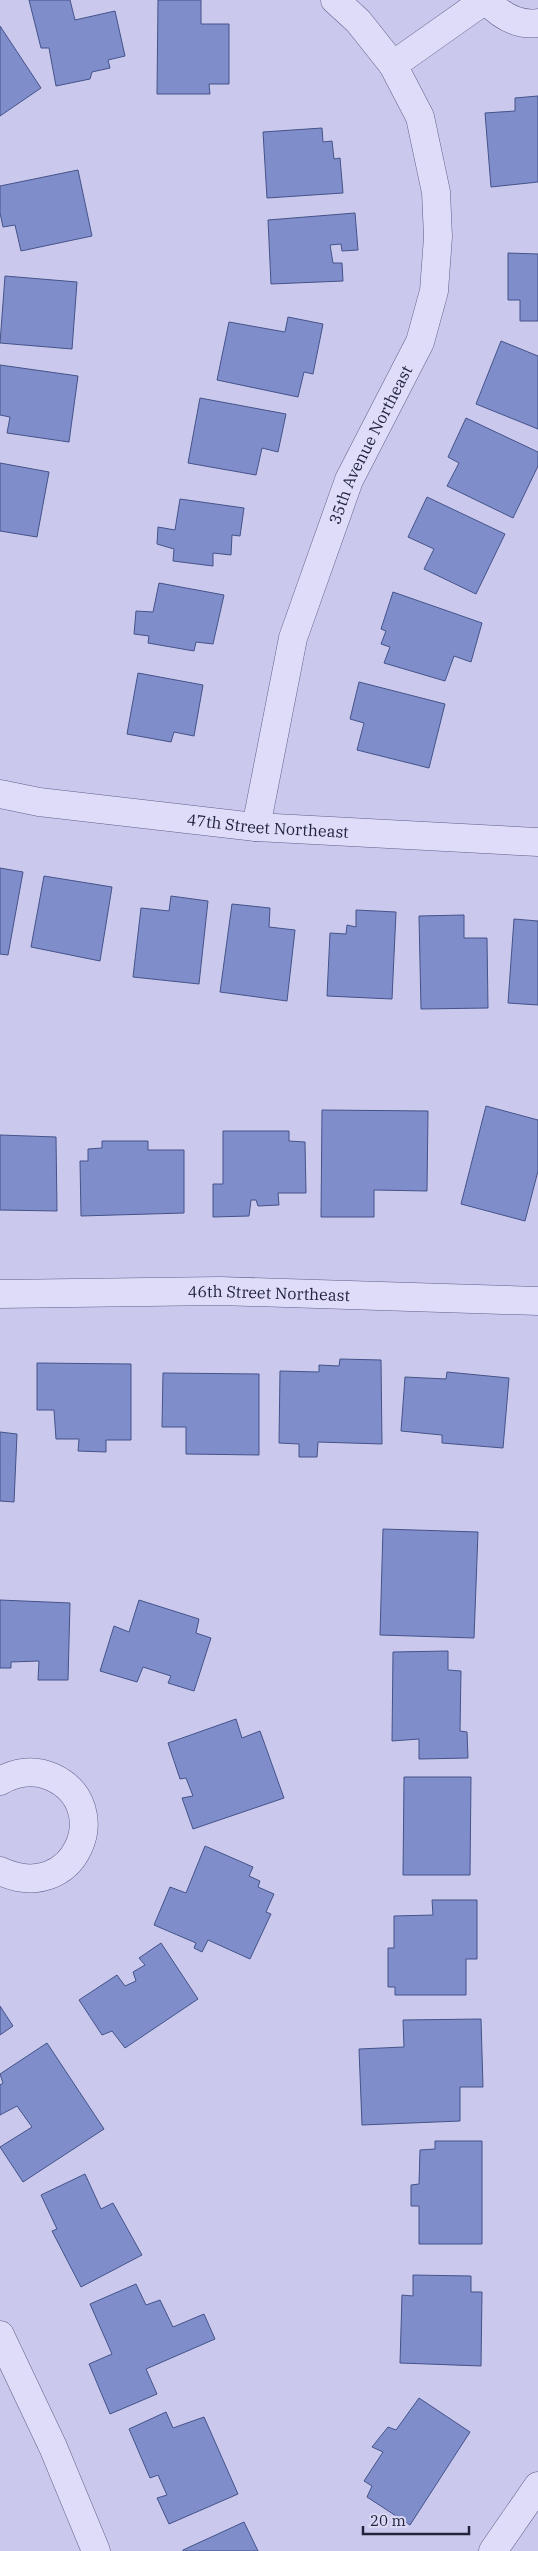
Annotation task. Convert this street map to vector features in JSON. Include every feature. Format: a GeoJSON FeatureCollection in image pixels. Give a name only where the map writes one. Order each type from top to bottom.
{"type":"FeatureCollection","features":[{"type":"Feature","properties":{"kind":"street","name":"35th Avenue Northeast"},"geometry":{"type":"LineString","coordinates":[[256,827],[293,638],[348,480],[420,342],[434,291],[438,237],[436,192],[420,117],[393,65],[358,21],[335,0]]}},
{"type":"Feature","properties":{"kind":"street"},"geometry":{"type":"LineString","coordinates":[[393,65],[486,0],[498,13],[514,21],[538,23]]}},
{"type":"Feature","properties":{"kind":"street","name":"47th Street Northeast"},"geometry":{"type":"LineString","coordinates":[[0,794],[39,802],[256,827],[538,842]]}},
{"type":"Feature","properties":{"kind":"street","name":"46th Street Northeast"},"geometry":{"type":"LineString","coordinates":[[0,1294],[220,1291],[538,1301]]}},
{"type":"Feature","properties":{"kind":"street"},"geometry":{"type":"LineString","coordinates":[[0,1781],[10,1775],[26,1772],[43,1773],[59,1780],[71,1791],[80,1806],[84,1823],[82,1839],[75,1855],[64,1868],[49,1876],[32,1880],[15,1878],[0,1871]]}},
{"type":"Feature","properties":{"kind":"street"},"geometry":{"type":"LineString","coordinates":[[0,2335],[53,2447],[96,2551]]}},
{"type":"Feature","properties":{"kind":"street"},"geometry":{"type":"LineString","coordinates":[[493,2551],[538,2486]]}},
{"type":"Feature","properties":{"kind":"building"},"geometry":{"type":"Polygon","coordinates":[[[29,0],[70,0],[75,20],[115,11],[125,56],[108,60],[110,68],[92,72],[90,79],[56,86],[49,48],[41,48],[29,0]]]}},
{"type":"Feature","properties":{"kind":"building"},"geometry":{"type":"Polygon","coordinates":[[[158,0],[201,0],[201,24],[229,24],[229,84],[209,84],[210,94],[157,94],[158,0]]]}},
{"type":"Feature","properties":{"kind":"building"},"geometry":{"type":"Polygon","coordinates":[[[0,26],[41,88],[0,116],[0,26]]]}},
{"type":"Feature","properties":{"kind":"building"},"geometry":{"type":"Polygon","coordinates":[[[538,96],[538,182],[491,187],[485,113],[515,111],[515,98],[538,96]]]}},
{"type":"Feature","properties":{"kind":"building"},"geometry":{"type":"Polygon","coordinates":[[[322,128],[323,142],[332,141],[334,159],[340,158],[343,193],[267,198],[263,132],[322,128]]]}},
{"type":"Feature","properties":{"kind":"building"},"geometry":{"type":"Polygon","coordinates":[[[78,170],[92,236],[21,251],[15,225],[3,227],[0,213],[0,186],[78,170]]]}},
{"type":"Feature","properties":{"kind":"building"},"geometry":{"type":"Polygon","coordinates":[[[355,213],[358,250],[342,251],[341,244],[330,245],[333,263],[342,263],[343,281],[271,284],[268,220],[355,213]]]}},
{"type":"Feature","properties":{"kind":"building"},"geometry":{"type":"Polygon","coordinates":[[[508,253],[538,254],[538,321],[520,321],[520,300],[508,300],[508,253]]]}},
{"type":"Feature","properties":{"kind":"building"},"geometry":{"type":"Polygon","coordinates":[[[5,276],[77,282],[72,349],[0,343],[5,276]]]}},
{"type":"Feature","properties":{"kind":"building"},"geometry":{"type":"Polygon","coordinates":[[[288,317],[323,324],[313,374],[304,372],[298,397],[217,380],[229,322],[285,332],[288,317]]]}},
{"type":"Feature","properties":{"kind":"building"},"geometry":{"type":"Polygon","coordinates":[[[501,341],[538,356],[538,429],[476,404],[501,341]]]}},
{"type":"Feature","properties":{"kind":"building"},"geometry":{"type":"Polygon","coordinates":[[[0,365],[78,376],[69,442],[7,433],[10,417],[0,415],[0,365]]]}},
{"type":"Feature","properties":{"kind":"building"},"geometry":{"type":"Polygon","coordinates":[[[200,398],[286,414],[278,452],[262,448],[256,475],[188,463],[200,398]]]}},
{"type":"Feature","properties":{"kind":"building"},"geometry":{"type":"Polygon","coordinates":[[[466,418],[538,452],[538,466],[513,518],[447,486],[459,463],[448,457],[466,418]]]}},
{"type":"Feature","properties":{"kind":"building"},"geometry":{"type":"Polygon","coordinates":[[[0,463],[49,472],[37,537],[0,531],[0,463]]]}},
{"type":"Feature","properties":{"kind":"building"},"geometry":{"type":"Polygon","coordinates":[[[427,497],[505,534],[476,594],[424,569],[434,549],[408,537],[427,497]]]}},
{"type":"Feature","properties":{"kind":"building"},"geometry":{"type":"Polygon","coordinates":[[[180,499],[244,508],[240,536],[232,535],[231,555],[213,553],[213,566],[173,561],[174,549],[157,544],[158,527],[175,530],[180,499]]]}},
{"type":"Feature","properties":{"kind":"building"},"geometry":{"type":"Polygon","coordinates":[[[159,583],[224,595],[213,644],[196,642],[194,651],[148,643],[149,636],[134,634],[136,611],[153,612],[159,583]]]}},
{"type":"Feature","properties":{"kind":"building"},"geometry":{"type":"Polygon","coordinates":[[[393,592],[482,623],[471,662],[454,656],[445,681],[384,663],[390,647],[381,644],[386,631],[381,629],[393,592]]]}},
{"type":"Feature","properties":{"kind":"building"},"geometry":{"type":"Polygon","coordinates":[[[138,673],[203,685],[194,736],[174,732],[171,742],[127,734],[138,673]]]}},
{"type":"Feature","properties":{"kind":"building"},"geometry":{"type":"Polygon","coordinates":[[[359,682],[445,704],[429,768],[357,750],[364,723],[350,719],[359,682]]]}},
{"type":"Feature","properties":{"kind":"building"},"geometry":{"type":"Polygon","coordinates":[[[0,868],[23,872],[8,955],[0,954],[0,868]]]}},
{"type":"Feature","properties":{"kind":"building"},"geometry":{"type":"Polygon","coordinates":[[[44,876],[112,887],[100,961],[31,947],[44,876]]]}},
{"type":"Feature","properties":{"kind":"building"},"geometry":{"type":"Polygon","coordinates":[[[171,896],[208,901],[199,984],[133,977],[141,908],[169,911],[171,896]]]}},
{"type":"Feature","properties":{"kind":"building"},"geometry":{"type":"Polygon","coordinates":[[[232,904],[270,908],[269,927],[295,930],[287,1001],[220,992],[232,904]]]}},
{"type":"Feature","properties":{"kind":"building"},"geometry":{"type":"Polygon","coordinates":[[[356,910],[396,912],[392,999],[327,996],[330,933],[346,934],[347,925],[356,927],[356,910]]]}},
{"type":"Feature","properties":{"kind":"building"},"geometry":{"type":"Polygon","coordinates":[[[464,915],[464,938],[487,938],[488,1008],[421,1009],[419,916],[464,915]]]}},
{"type":"Feature","properties":{"kind":"building"},"geometry":{"type":"Polygon","coordinates":[[[514,919],[538,921],[538,1005],[508,1003],[514,919]]]}},
{"type":"Feature","properties":{"kind":"building"},"geometry":{"type":"Polygon","coordinates":[[[486,1106],[538,1120],[538,1171],[525,1221],[461,1204],[486,1106]]]}},
{"type":"Feature","properties":{"kind":"building"},"geometry":{"type":"Polygon","coordinates":[[[322,1110],[428,1111],[427,1191],[374,1190],[374,1217],[321,1217],[322,1110]]]}},
{"type":"Feature","properties":{"kind":"building"},"geometry":{"type":"Polygon","coordinates":[[[223,1131],[289,1131],[289,1141],[305,1142],[306,1193],[278,1193],[279,1205],[258,1206],[256,1200],[251,1200],[249,1216],[213,1217],[213,1184],[223,1184],[223,1131]]]}},
{"type":"Feature","properties":{"kind":"building"},"geometry":{"type":"Polygon","coordinates":[[[0,1135],[56,1137],[57,1211],[0,1210],[0,1135]]]}},
{"type":"Feature","properties":{"kind":"building"},"geometry":{"type":"Polygon","coordinates":[[[102,1141],[148,1141],[148,1150],[184,1150],[184,1213],[81,1216],[80,1161],[88,1161],[88,1149],[102,1148],[102,1141]]]}},
{"type":"Feature","properties":{"kind":"building"},"geometry":{"type":"Polygon","coordinates":[[[340,1359],[381,1360],[382,1444],[318,1442],[317,1457],[299,1457],[299,1444],[279,1443],[280,1371],[319,1372],[319,1365],[339,1366],[340,1359]]]}},
{"type":"Feature","properties":{"kind":"building"},"geometry":{"type":"Polygon","coordinates":[[[37,1363],[131,1364],[131,1440],[106,1440],[106,1452],[78,1451],[79,1439],[56,1439],[54,1410],[37,1410],[37,1363]]]}},
{"type":"Feature","properties":{"kind":"building"},"geometry":{"type":"Polygon","coordinates":[[[447,1372],[509,1378],[503,1448],[442,1443],[442,1435],[401,1431],[405,1377],[446,1379],[447,1372]]]}},
{"type":"Feature","properties":{"kind":"building"},"geometry":{"type":"Polygon","coordinates":[[[163,1373],[259,1374],[259,1455],[186,1454],[186,1427],[162,1427],[163,1373]]]}},
{"type":"Feature","properties":{"kind":"building"},"geometry":{"type":"Polygon","coordinates":[[[0,1432],[17,1434],[14,1502],[0,1501],[0,1432]]]}},
{"type":"Feature","properties":{"kind":"building"},"geometry":{"type":"Polygon","coordinates":[[[383,1529],[478,1532],[474,1638],[380,1635],[383,1529]]]}},
{"type":"Feature","properties":{"kind":"building"},"geometry":{"type":"Polygon","coordinates":[[[0,1600],[70,1603],[68,1680],[38,1680],[39,1661],[11,1662],[11,1668],[0,1668],[0,1600]]]}},
{"type":"Feature","properties":{"kind":"building"},"geometry":{"type":"Polygon","coordinates":[[[139,1600],[199,1619],[196,1633],[211,1638],[194,1691],[168,1683],[171,1676],[143,1667],[137,1682],[100,1671],[114,1626],[129,1632],[139,1600]]]}},
{"type":"Feature","properties":{"kind":"building"},"geometry":{"type":"Polygon","coordinates":[[[448,1651],[448,1670],[461,1671],[460,1731],[467,1732],[468,1758],[419,1759],[419,1739],[392,1741],[393,1652],[448,1651]]]}},
{"type":"Feature","properties":{"kind":"building"},"geometry":{"type":"Polygon","coordinates":[[[236,1719],[242,1738],[260,1731],[284,1798],[193,1829],[182,1798],[193,1796],[186,1778],[180,1779],[168,1743],[236,1719]]]}},
{"type":"Feature","properties":{"kind":"building"},"geometry":{"type":"Polygon","coordinates":[[[404,1777],[471,1777],[470,1875],[403,1875],[404,1777]]]}},
{"type":"Feature","properties":{"kind":"building"},"geometry":{"type":"Polygon","coordinates":[[[205,1846],[253,1867],[249,1876],[260,1881],[258,1887],[274,1894],[266,1912],[271,1914],[250,1959],[208,1940],[202,1952],[194,1948],[196,1943],[154,1925],[170,1887],[186,1893],[205,1846]]]}},
{"type":"Feature","properties":{"kind":"building"},"geometry":{"type":"Polygon","coordinates":[[[432,1900],[477,1900],[477,1959],[466,1959],[466,1995],[395,1995],[395,1987],[388,1987],[388,1948],[394,1948],[394,1916],[433,1915],[432,1900]]]}},
{"type":"Feature","properties":{"kind":"building"},"geometry":{"type":"Polygon","coordinates":[[[161,1943],[198,1999],[125,2048],[112,2031],[102,2035],[79,2000],[117,1975],[125,1986],[136,1981],[133,1972],[145,1965],[139,1958],[161,1943]]]}},
{"type":"Feature","properties":{"kind":"building"},"geometry":{"type":"Polygon","coordinates":[[[0,2006],[13,2026],[0,2035],[0,2006]]]}},
{"type":"Feature","properties":{"kind":"building"},"geometry":{"type":"Polygon","coordinates":[[[481,2019],[483,2087],[460,2087],[460,2121],[362,2125],[359,2049],[404,2047],[403,2020],[481,2019]]]}},
{"type":"Feature","properties":{"kind":"building"},"geometry":{"type":"Polygon","coordinates":[[[47,2043],[104,2129],[23,2182],[0,2147],[32,2127],[17,2106],[0,2115],[0,2085],[3,2083],[0,2074],[47,2043]]]}},
{"type":"Feature","properties":{"kind":"building"},"geometry":{"type":"Polygon","coordinates":[[[435,2141],[482,2141],[482,2244],[419,2244],[419,2206],[411,2206],[411,2185],[419,2184],[420,2150],[435,2149],[435,2141]]]}},
{"type":"Feature","properties":{"kind":"building"},"geometry":{"type":"Polygon","coordinates":[[[85,2174],[101,2209],[113,2203],[142,2255],[81,2287],[52,2231],[57,2229],[41,2195],[85,2174]]]}},
{"type":"Feature","properties":{"kind":"building"},"geometry":{"type":"Polygon","coordinates":[[[413,2275],[471,2276],[471,2292],[482,2292],[481,2366],[400,2363],[402,2295],[413,2296],[413,2275]]]}},
{"type":"Feature","properties":{"kind":"building"},"geometry":{"type":"Polygon","coordinates":[[[136,2284],[146,2305],[160,2300],[173,2327],[204,2314],[215,2339],[146,2369],[157,2394],[110,2414],[89,2364],[112,2354],[90,2304],[136,2284]]]}},
{"type":"Feature","properties":{"kind":"building"},"geometry":{"type":"Polygon","coordinates":[[[419,2398],[470,2432],[410,2525],[367,2497],[372,2486],[364,2481],[383,2452],[372,2447],[388,2427],[396,2430],[419,2398]]]}},
{"type":"Feature","properties":{"kind":"building"},"geometry":{"type":"Polygon","coordinates":[[[166,2412],[173,2428],[204,2417],[238,2494],[169,2524],[157,2498],[167,2495],[158,2475],[150,2478],[129,2429],[166,2412]]]}},
{"type":"Feature","properties":{"kind":"building"},"geometry":{"type":"Polygon","coordinates":[[[244,2522],[258,2551],[183,2551],[183,2550],[244,2522]]]}}]}
